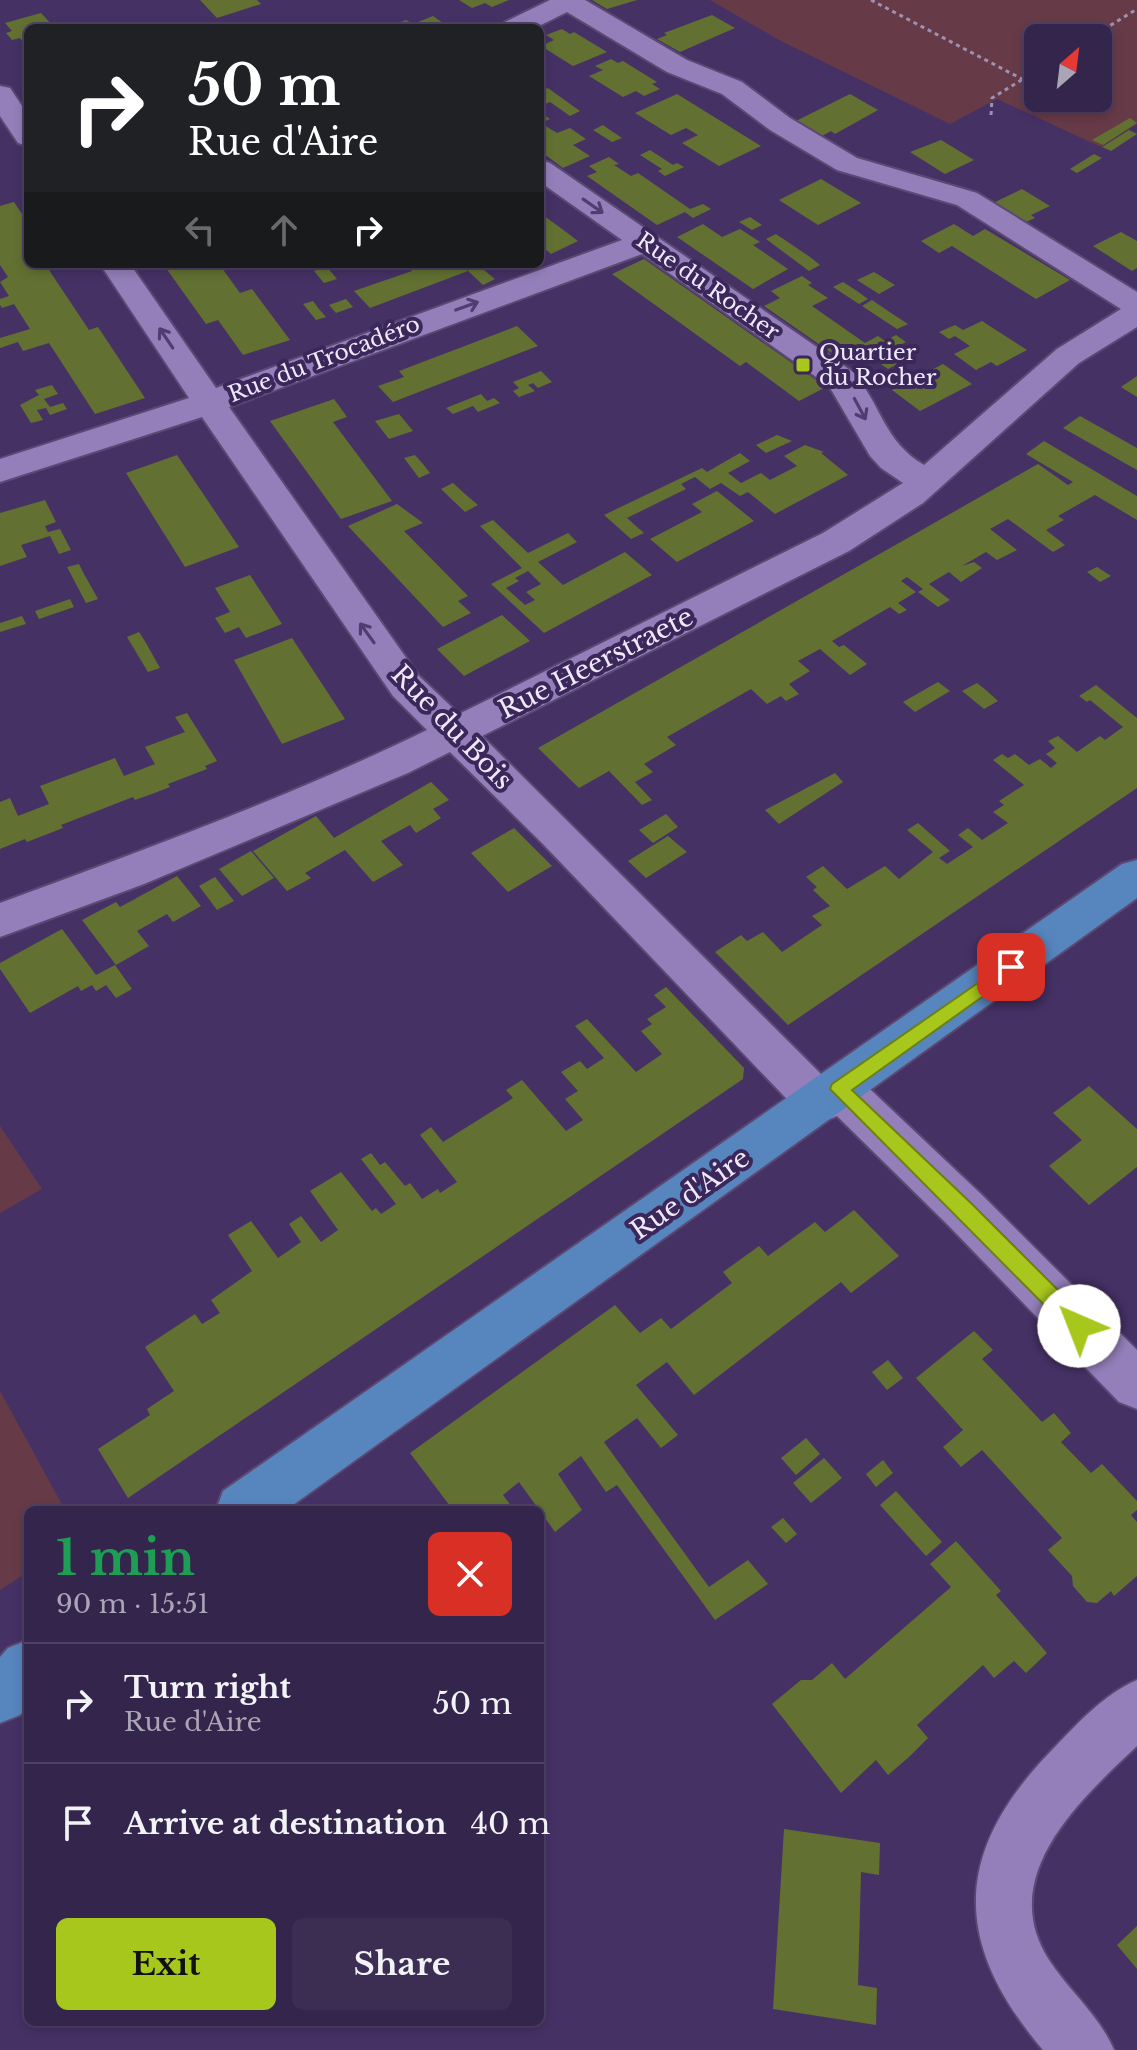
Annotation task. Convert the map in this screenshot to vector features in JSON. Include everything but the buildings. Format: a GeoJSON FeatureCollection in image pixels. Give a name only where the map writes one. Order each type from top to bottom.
{"type":"FeatureCollection","features":[{"type":"Feature","properties":{"kind":"main road","name":"Rue d'Aire"},"geometry":{"type":"LineString","coordinates":[[248,1506],[1137,876]]}},
{"type":"Feature","properties":{"kind":"main road"},"geometry":{"type":"LineString","coordinates":[[0,1672],[24,1658]]}},
{"type":"Feature","properties":{"kind":"main road"},"geometry":{"type":"LineString","coordinates":[[0,1695],[24,1672]]}},
{"type":"Feature","properties":{"kind":"street"},"geometry":{"type":"LineString","coordinates":[[522,24],[567,0],[677,66],[732,88],[780,124],[847,164],[967,199],[1137,306]]}},
{"type":"Feature","properties":{"kind":"street"},"geometry":{"type":"LineString","coordinates":[[0,94],[24,131]]}},
{"type":"Feature","properties":{"kind":"street","name":"Rue du Rocher"},"geometry":{"type":"LineString","coordinates":[[544,172],[841,379],[890,458],[927,482]]}},
{"type":"Feature","properties":{"kind":"street","name":"Rue du Trocadéro"},"geometry":{"type":"LineString","coordinates":[[0,471],[211,402],[646,242]]}},
{"type":"Feature","properties":{"kind":"street","name":"Rue du Bois"},"geometry":{"type":"LineString","coordinates":[[118,268],[315,559],[416,698],[830,1096],[975,1219],[1137,1385]]}},
{"type":"Feature","properties":{"kind":"street","name":"Rue Heerstraete"},"geometry":{"type":"LineString","coordinates":[[0,920],[159,860],[365,775],[454,734],[836,542],[895,506],[927,482],[1053,367],[1137,313]]}},
{"type":"Feature","properties":{"kind":"street"},"geometry":{"type":"LineString","coordinates":[[1083,2050],[1033,1987],[1015,1958],[1007,1930],[1007,1875],[1013,1849],[1040,1803],[1137,1708]]}},
{"type":"Feature","properties":{"kind":"path"},"geometry":{"type":"LineString","coordinates":[[871,0],[1022,79]]}},
{"type":"Feature","properties":{"kind":"path"},"geometry":{"type":"LineString","coordinates":[[1112,24],[1137,9]]}},
{"type":"Feature","properties":{"kind":"path"},"geometry":{"type":"LineString","coordinates":[[991,115],[992,98],[1022,79]]}},
{"type":"Feature","properties":{"kind":"shaded area"},"geometry":{"type":"Polygon","coordinates":[[[710,0],[1137,0],[1137,124],[1101,147],[1025,112],[1112,112],[1112,24],[1024,24],[1024,111],[997,99],[950,124],[781,41],[710,0]]]}},
{"type":"Feature","properties":{"kind":"shaded area"},"geometry":{"type":"Polygon","coordinates":[[[0,1126],[42,1189],[0,1213],[0,1126]]]}},
{"type":"Feature","properties":{"kind":"shaded area"},"geometry":{"type":"Polygon","coordinates":[[[0,1391],[63,1506],[24,1506],[24,1575],[0,1590],[0,1391]]]}},
{"type":"Feature","properties":{"kind":"place","name":"Quartier du Rocher"},"geometry":{"type":"Point","coordinates":[803,365]}},
{"type":"Feature","properties":{"kind":"route"},"geometry":{"type":"LineString","coordinates":[[1011,967],[839,1089],[965,1210],[1079,1326]]}}]}
